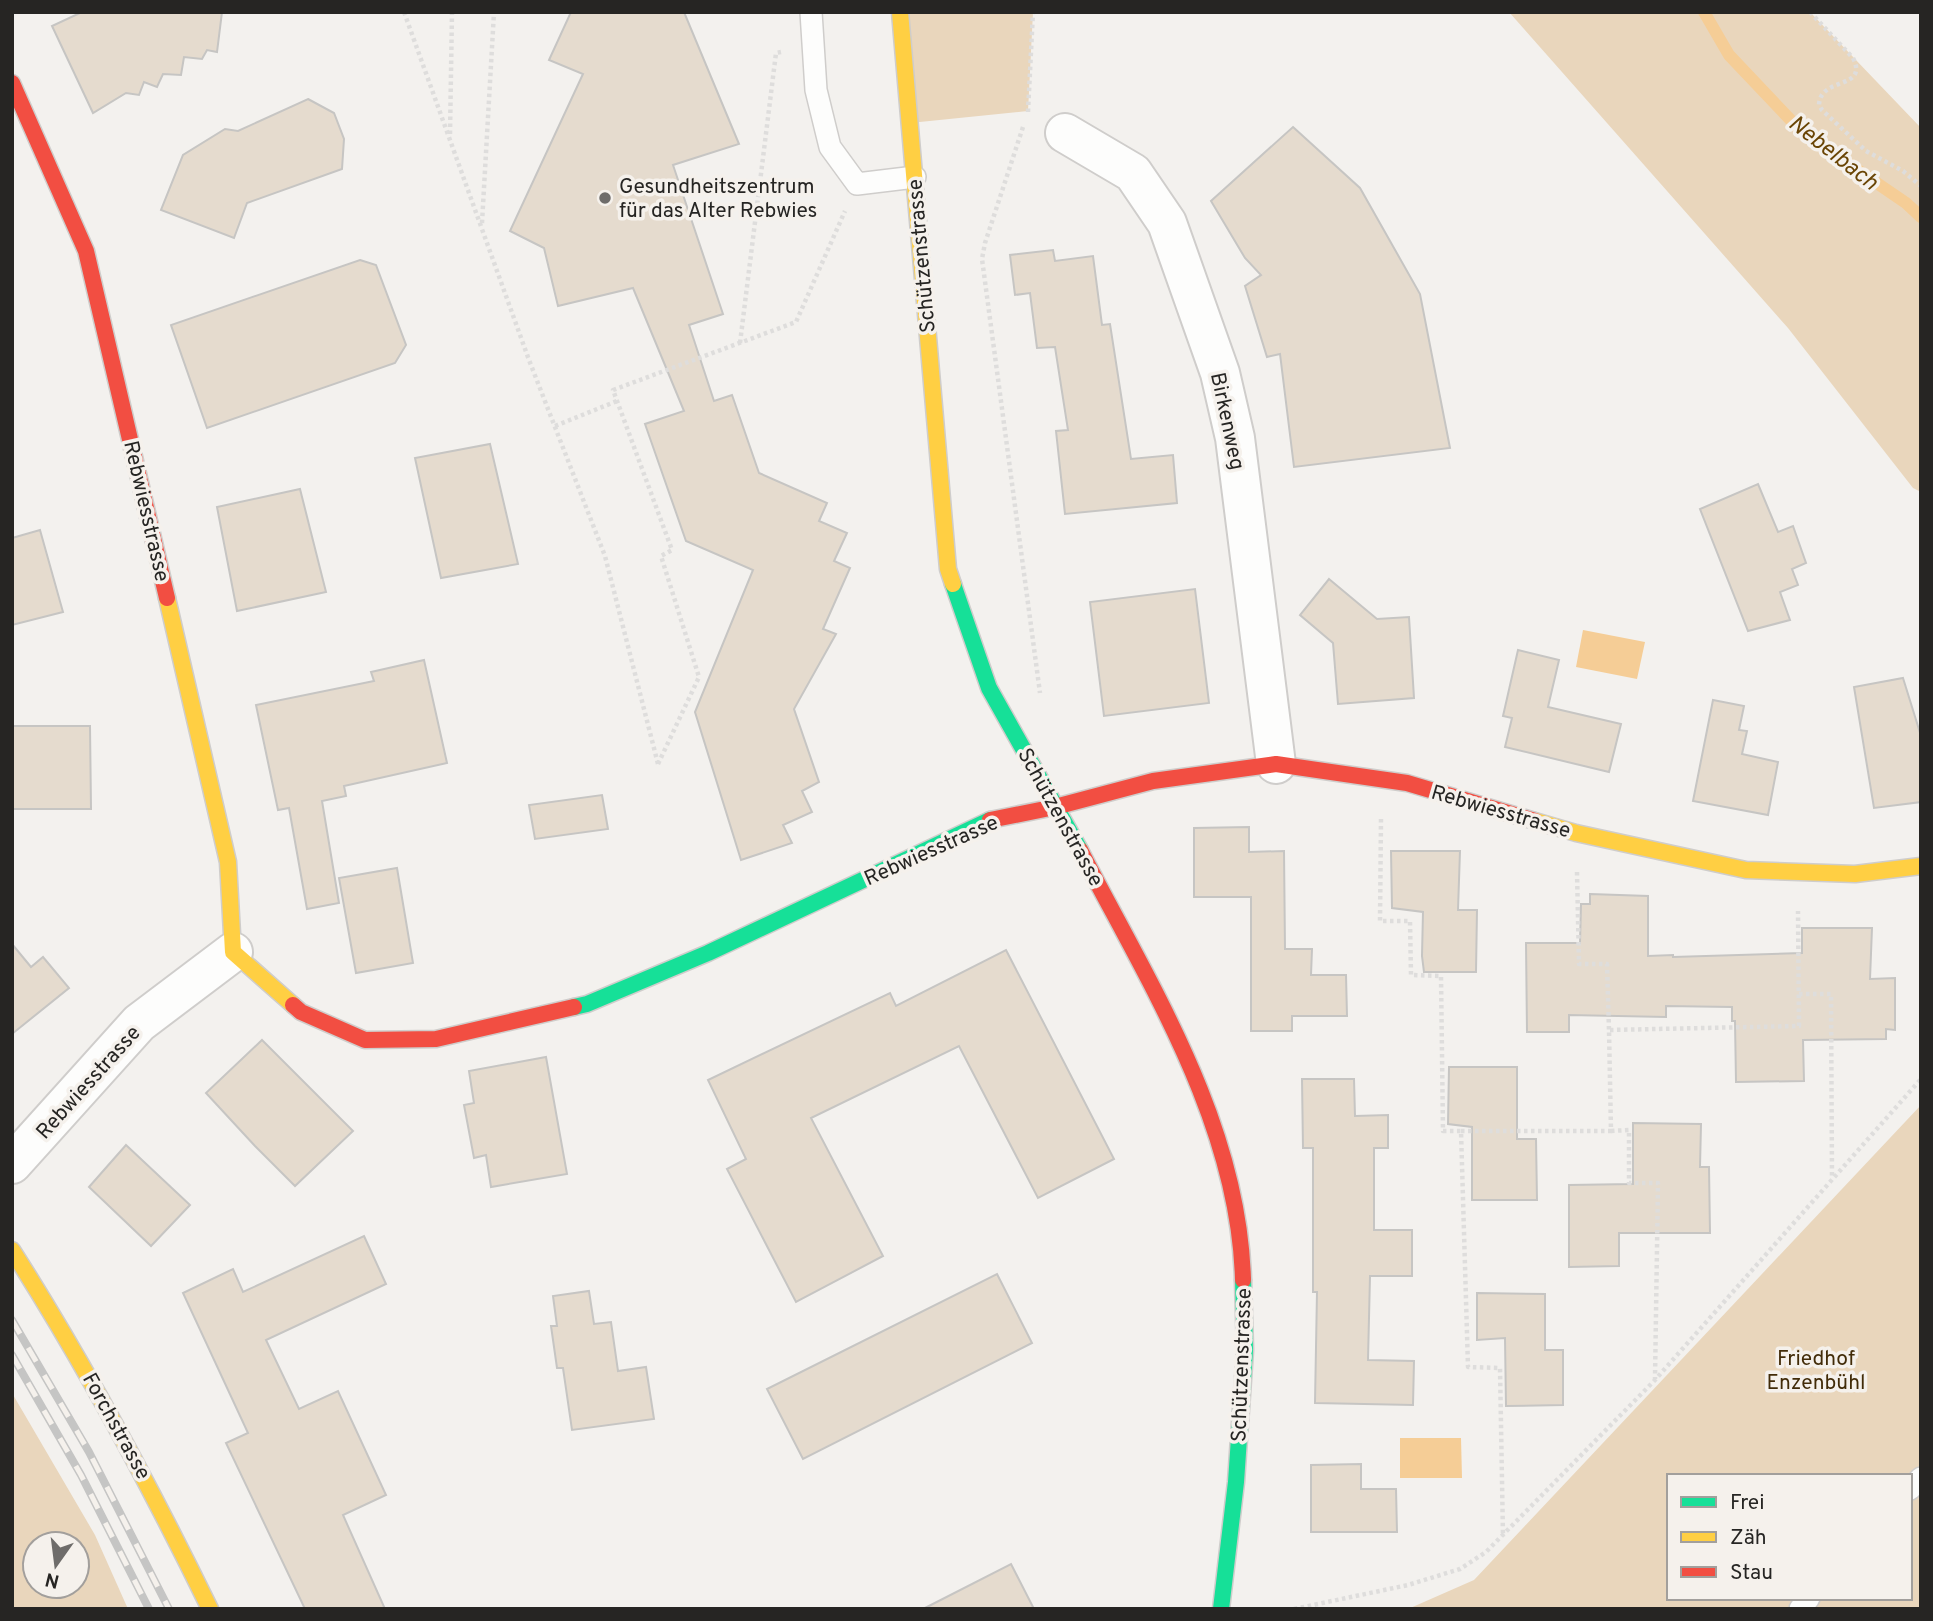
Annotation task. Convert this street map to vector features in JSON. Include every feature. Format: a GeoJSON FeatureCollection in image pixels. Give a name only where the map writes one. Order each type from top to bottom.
{"type":"FeatureCollection","features":[{"type":"Feature","properties":{"kind":"street","name":"Schützenstrasse"},"geometry":{"type":"LineString","coordinates":[[900,12],[948,569],[989,688],[1080,849],[1180,1043],[1208,1108],[1227,1171],[1242,1242],[1245,1350],[1236,1482],[1222,1609]]}},
{"type":"Feature","properties":{"kind":"street","name":"Rebwiesstrasse"},"geometry":{"type":"LineString","coordinates":[[12,83],[86,251],[228,862],[233,952],[301,1012],[365,1040],[436,1039],[587,1004],[708,953],[994,818],[1055,807],[1153,781],[1276,764],[1407,783],[1576,833],[1746,870],[1797,874],[1854,874],[1921,866]]}},
{"type":"Feature","properties":{"kind":"street","name":"Birkenweg"},"geometry":{"type":"LineString","coordinates":[[1065,133],[1133,173],[1167,223],[1220,373],[1235,438],[1276,764]]}},
{"type":"Feature","properties":{"kind":"street","name":"Rebwiesstrasse"},"geometry":{"type":"LineString","coordinates":[[12,1164],[139,1023],[233,952]]}},
{"type":"Feature","properties":{"kind":"street","name":"Forchstrasse"},"geometry":{"type":"LineString","coordinates":[[12,1250],[83,1364],[159,1503],[210,1609]]}},
{"type":"Feature","properties":{"kind":"lane"},"geometry":{"type":"LineString","coordinates":[[811,12],[816,90],[830,147],[857,184],[915,177]]}},
{"type":"Feature","properties":{"kind":"path"},"geometry":{"type":"LineString","coordinates":[[404,12],[605,556],[658,764],[699,677],[661,556],[672,550],[613,390],[796,322],[857,184]]}},
{"type":"Feature","properties":{"kind":"path"},"geometry":{"type":"LineString","coordinates":[[450,138],[452,12]]}},
{"type":"Feature","properties":{"kind":"path"},"geometry":{"type":"LineString","coordinates":[[482,228],[494,12]]}},
{"type":"Feature","properties":{"kind":"path"},"geometry":{"type":"LineString","coordinates":[[1033,12],[1030,107],[982,259],[1041,698]]}},
{"type":"Feature","properties":{"kind":"path"},"geometry":{"type":"LineString","coordinates":[[1810,12],[1856,64],[1849,82],[1822,92],[1819,104],[1822,110],[1866,151],[1903,171],[1921,186]]}},
{"type":"Feature","properties":{"kind":"path"},"geometry":{"type":"LineString","coordinates":[[740,343],[776,53],[813,40]]}},
{"type":"Feature","properties":{"kind":"path"},"geometry":{"type":"LineString","coordinates":[[555,426],[617,401]]}},
{"type":"Feature","properties":{"kind":"path"},"geometry":{"type":"LineString","coordinates":[[1382,780],[1380,921],[1410,922],[1412,975],[1441,976],[1443,1131],[1629,1130],[1629,1182],[1658,1183],[1656,1380]]}},
{"type":"Feature","properties":{"kind":"path"},"geometry":{"type":"LineString","coordinates":[[1576,833],[1579,964],[1607,964],[1611,1130]]}},
{"type":"Feature","properties":{"kind":"path"},"geometry":{"type":"LineString","coordinates":[[1609,1030],[1799,1026],[1797,874]]}},
{"type":"Feature","properties":{"kind":"path"},"geometry":{"type":"LineString","coordinates":[[1799,994],[1831,995],[1832,1178]]}},
{"type":"Feature","properties":{"kind":"path"},"geometry":{"type":"LineString","coordinates":[[1294,1609],[1408,1585],[1460,1569],[1486,1552],[1656,1380],[1921,1079]]}},
{"type":"Feature","properties":{"kind":"path"},"geometry":{"type":"LineString","coordinates":[[1461,1131],[1468,1367],[1500,1368],[1503,1537]]}},
{"type":"Feature","properties":{"kind":"green space"},"geometry":{"type":"Polygon","coordinates":[[[900,12],[1033,12],[1028,111],[910,123],[900,12]]]}},
{"type":"Feature","properties":{"kind":"green space"},"geometry":{"type":"Polygon","coordinates":[[[1509,12],[1810,12],[1921,128],[1921,492],[1913,488],[1788,328],[1509,12]]]}},
{"type":"Feature","properties":{"kind":"green space","name":"Friedhof Enzenbühl"},"geometry":{"type":"Polygon","coordinates":[[[1921,1105],[1921,1609],[1408,1609],[1474,1580],[1921,1105]]]}},
{"type":"Feature","properties":{"kind":"green space"},"geometry":{"type":"Polygon","coordinates":[[[12,1393],[95,1535],[128,1609],[12,1609],[12,1393]]]}},
{"type":"Feature","properties":{"kind":"shaded area"},"geometry":{"type":"Polygon","coordinates":[[[1583,630],[1645,642],[1637,679],[1576,667],[1583,630]]]}},
{"type":"Feature","properties":{"kind":"shaded area"},"geometry":{"type":"Polygon","coordinates":[[[1400,1438],[1461,1438],[1462,1478],[1400,1478],[1400,1438]]]}},
{"type":"Feature","properties":{"kind":"building"},"geometry":{"type":"Polygon","coordinates":[[[82,12],[222,12],[217,52],[207,50],[202,59],[184,57],[181,75],[163,74],[157,87],[144,82],[139,95],[126,93],[93,113],[52,26],[82,12]]]}},
{"type":"Feature","properties":{"kind":"building"},"geometry":{"type":"Polygon","coordinates":[[[571,12],[684,12],[739,144],[673,165],[723,314],[689,325],[714,401],[732,395],[759,473],[827,503],[819,521],[847,533],[834,561],[850,568],[823,629],[836,634],[794,709],[819,782],[802,791],[812,812],[783,825],[792,843],[741,860],[695,712],[753,570],[686,541],[645,424],[684,411],[633,288],[558,306],[544,248],[510,231],[583,74],[549,60],[571,12]]]}},
{"type":"Feature","properties":{"kind":"building"},"geometry":{"type":"Polygon","coordinates":[[[308,99],[334,113],[344,139],[342,169],[247,203],[234,238],[161,210],[183,155],[225,129],[238,131],[308,99]]]}},
{"type":"Feature","properties":{"kind":"building"},"geometry":{"type":"Polygon","coordinates":[[[1293,127],[1360,188],[1420,294],[1450,448],[1294,467],[1280,354],[1267,357],[1245,286],[1261,275],[1245,258],[1211,201],[1293,127]]]}},
{"type":"Feature","properties":{"kind":"building"},"geometry":{"type":"Polygon","coordinates":[[[1053,250],[1055,261],[1093,256],[1102,325],[1110,324],[1131,459],[1173,455],[1177,503],[1065,514],[1056,431],[1068,430],[1055,347],[1037,348],[1030,293],[1015,295],[1010,255],[1053,250]]]}},
{"type":"Feature","properties":{"kind":"building"},"geometry":{"type":"Polygon","coordinates":[[[360,260],[376,265],[406,345],[395,363],[207,428],[171,325],[360,260]]]}},
{"type":"Feature","properties":{"kind":"building"},"geometry":{"type":"Polygon","coordinates":[[[490,444],[518,564],[441,578],[415,458],[490,444]]]}},
{"type":"Feature","properties":{"kind":"building"},"geometry":{"type":"Polygon","coordinates":[[[1758,484],[1778,532],[1793,526],[1806,563],[1792,569],[1798,585],[1780,592],[1790,620],[1748,631],[1700,509],[1758,484]]]}},
{"type":"Feature","properties":{"kind":"building"},"geometry":{"type":"Polygon","coordinates":[[[300,489],[326,592],[237,611],[217,507],[300,489]]]}},
{"type":"Feature","properties":{"kind":"building"},"geometry":{"type":"Polygon","coordinates":[[[40,530],[63,612],[12,625],[12,538],[40,530]]]}},
{"type":"Feature","properties":{"kind":"building"},"geometry":{"type":"Polygon","coordinates":[[[1329,579],[1377,619],[1409,617],[1414,698],[1338,704],[1333,643],[1300,615],[1329,579]]]}},
{"type":"Feature","properties":{"kind":"building"},"geometry":{"type":"Polygon","coordinates":[[[1195,589],[1209,703],[1104,716],[1090,602],[1195,589]]]}},
{"type":"Feature","properties":{"kind":"building"},"geometry":{"type":"Polygon","coordinates":[[[1518,650],[1559,660],[1548,707],[1621,724],[1609,772],[1505,747],[1512,718],[1503,716],[1518,650]]]}},
{"type":"Feature","properties":{"kind":"building"},"geometry":{"type":"Polygon","coordinates":[[[424,660],[447,763],[344,786],[346,796],[322,801],[339,903],[307,909],[289,808],[278,810],[256,705],[374,681],[371,672],[424,660]]]}},
{"type":"Feature","properties":{"kind":"building"},"geometry":{"type":"Polygon","coordinates":[[[1903,678],[1921,736],[1921,802],[1874,808],[1854,687],[1903,678]]]}},
{"type":"Feature","properties":{"kind":"building"},"geometry":{"type":"Polygon","coordinates":[[[1713,700],[1744,706],[1739,730],[1747,731],[1742,754],[1778,762],[1768,815],[1693,801],[1713,700]]]}},
{"type":"Feature","properties":{"kind":"building"},"geometry":{"type":"Polygon","coordinates":[[[12,726],[90,726],[91,809],[12,809],[12,726]]]}},
{"type":"Feature","properties":{"kind":"building"},"geometry":{"type":"Polygon","coordinates":[[[602,795],[608,829],[535,839],[529,805],[602,795]]]}},
{"type":"Feature","properties":{"kind":"building"},"geometry":{"type":"Polygon","coordinates":[[[1249,827],[1249,852],[1284,851],[1285,949],[1312,949],[1311,975],[1346,975],[1347,1016],[1292,1016],[1292,1031],[1251,1031],[1251,897],[1194,897],[1194,828],[1249,827]]]}},
{"type":"Feature","properties":{"kind":"building"},"geometry":{"type":"Polygon","coordinates":[[[1391,851],[1460,851],[1458,910],[1477,910],[1476,972],[1424,972],[1423,912],[1392,908],[1391,851]]]}},
{"type":"Feature","properties":{"kind":"building"},"geometry":{"type":"Polygon","coordinates":[[[397,868],[413,963],[356,973],[339,878],[397,868]]]}},
{"type":"Feature","properties":{"kind":"building"},"geometry":{"type":"Polygon","coordinates":[[[1590,894],[1648,896],[1648,956],[1802,953],[1802,928],[1872,928],[1870,979],[1895,978],[1895,1030],[1886,1029],[1886,1039],[1803,1040],[1804,1081],[1736,1082],[1735,1021],[1732,1021],[1732,1007],[1666,1006],[1666,1017],[1569,1015],[1569,1032],[1527,1032],[1526,943],[1580,943],[1581,904],[1590,904],[1590,894]]]}},
{"type":"Feature","properties":{"kind":"building"},"geometry":{"type":"Polygon","coordinates":[[[12,944],[31,967],[43,957],[69,988],[12,1034],[12,944]]]}},
{"type":"Feature","properties":{"kind":"building"},"geometry":{"type":"Polygon","coordinates":[[[1006,950],[1114,1159],[1038,1198],[959,1046],[811,1118],[883,1256],[796,1302],[727,1169],[746,1159],[708,1080],[890,993],[896,1006],[1006,950]]]}},
{"type":"Feature","properties":{"kind":"building"},"geometry":{"type":"Polygon","coordinates":[[[262,1040],[353,1131],[295,1186],[206,1093],[262,1040]]]}},
{"type":"Feature","properties":{"kind":"building"},"geometry":{"type":"Polygon","coordinates":[[[546,1057],[567,1174],[491,1187],[486,1155],[474,1158],[464,1105],[474,1103],[469,1071],[546,1057]]]}},
{"type":"Feature","properties":{"kind":"building"},"geometry":{"type":"Polygon","coordinates":[[[1449,1067],[1517,1067],[1517,1139],[1536,1139],[1537,1200],[1472,1200],[1472,1127],[1448,1124],[1449,1067]]]}},
{"type":"Feature","properties":{"kind":"building"},"geometry":{"type":"Polygon","coordinates":[[[1302,1079],[1354,1079],[1355,1116],[1388,1115],[1388,1148],[1374,1148],[1374,1230],[1412,1230],[1412,1276],[1370,1276],[1368,1360],[1414,1361],[1413,1405],[1315,1403],[1317,1292],[1313,1292],[1313,1148],[1303,1148],[1302,1079]]]}},
{"type":"Feature","properties":{"kind":"building"},"geometry":{"type":"Polygon","coordinates":[[[1633,1123],[1701,1124],[1700,1167],[1709,1167],[1710,1233],[1619,1233],[1619,1266],[1569,1267],[1569,1185],[1633,1184],[1633,1123]]]}},
{"type":"Feature","properties":{"kind":"building"},"geometry":{"type":"Polygon","coordinates":[[[126,1145],[190,1205],[151,1246],[89,1187],[126,1145]]]}},
{"type":"Feature","properties":{"kind":"building"},"geometry":{"type":"Polygon","coordinates":[[[364,1236],[386,1284],[266,1340],[299,1409],[338,1391],[386,1495],[343,1515],[385,1609],[305,1609],[226,1443],[248,1433],[183,1293],[233,1269],[243,1292],[364,1236]]]}},
{"type":"Feature","properties":{"kind":"building"},"geometry":{"type":"Polygon","coordinates":[[[997,1274],[1032,1343],[803,1459],[767,1389],[997,1274]]]}},
{"type":"Feature","properties":{"kind":"building"},"geometry":{"type":"Polygon","coordinates":[[[589,1291],[594,1324],[611,1322],[618,1371],[646,1367],[654,1419],[572,1430],[563,1368],[557,1368],[551,1326],[557,1326],[553,1296],[589,1291]]]}},
{"type":"Feature","properties":{"kind":"building"},"geometry":{"type":"Polygon","coordinates":[[[1477,1293],[1545,1294],[1545,1350],[1563,1350],[1563,1405],[1506,1406],[1505,1338],[1477,1340],[1477,1293]]]}},
{"type":"Feature","properties":{"kind":"building"},"geometry":{"type":"Polygon","coordinates":[[[1361,1464],[1361,1489],[1396,1489],[1397,1532],[1311,1532],[1311,1465],[1361,1464]]]}},
{"type":"Feature","properties":{"kind":"building"},"geometry":{"type":"Polygon","coordinates":[[[1011,1564],[1034,1609],[923,1609],[1011,1564]]]}},
{"type":"Feature","properties":{"kind":"waterway","name":"Nebelbach"},"geometry":{"type":"LineString","coordinates":[[1704,12],[1729,55],[1802,132],[1906,203],[1921,217]]}},
{"type":"Feature","properties":{"kind":"railway"},"geometry":{"type":"LineString","coordinates":[[12,1320],[89,1452],[169,1609]]}},
{"type":"Feature","properties":{"kind":"railway"},"geometry":{"type":"LineString","coordinates":[[12,1355],[81,1475],[149,1609]]}},
{"type":"Feature","properties":{"kind":"traffic: fast"},"geometry":{"type":"LineString","coordinates":[[953,584],[989,688],[1080,850]]}},
{"type":"Feature","properties":{"kind":"traffic: fast"},"geometry":{"type":"LineString","coordinates":[[574,1007],[708,953],[990,820]]}},
{"type":"Feature","properties":{"kind":"traffic: fast"},"geometry":{"type":"LineString","coordinates":[[1221,1609],[1236,1482],[1245,1350],[1243,1280]]}},
{"type":"Feature","properties":{"kind":"traffic: slow"},"geometry":{"type":"LineString","coordinates":[[900,12],[948,569],[953,584]]}},
{"type":"Feature","properties":{"kind":"traffic: slow"},"geometry":{"type":"LineString","coordinates":[[167,598],[228,862],[233,952],[293,1005]]}},
{"type":"Feature","properties":{"kind":"traffic: slow"},"geometry":{"type":"LineString","coordinates":[[1535,821],[1576,833],[1746,870],[1855,874],[1921,866]]}},
{"type":"Feature","properties":{"kind":"traffic: slow"},"geometry":{"type":"LineString","coordinates":[[12,1250],[116,1427],[210,1609]]}},
{"type":"Feature","properties":{"kind":"traffic: jam"},"geometry":{"type":"LineString","coordinates":[[12,83],[86,251],[167,598]]}},
{"type":"Feature","properties":{"kind":"traffic: jam"},"geometry":{"type":"LineString","coordinates":[[990,820],[1055,807],[1153,781],[1276,764],[1407,783],[1535,821]]}},
{"type":"Feature","properties":{"kind":"traffic: jam"},"geometry":{"type":"LineString","coordinates":[[1080,850],[1161,1004],[1208,1111],[1226,1166],[1238,1222],[1243,1280]]}},
{"type":"Feature","properties":{"kind":"traffic: jam"},"geometry":{"type":"LineString","coordinates":[[293,1005],[301,1012],[365,1040],[436,1039],[574,1007]]}},
{"type":"Feature","properties":{"kind":"place","name":"Gesundheitszentrum für das Alter Rebwies"},"geometry":{"type":"Point","coordinates":[605,198]}}]}
